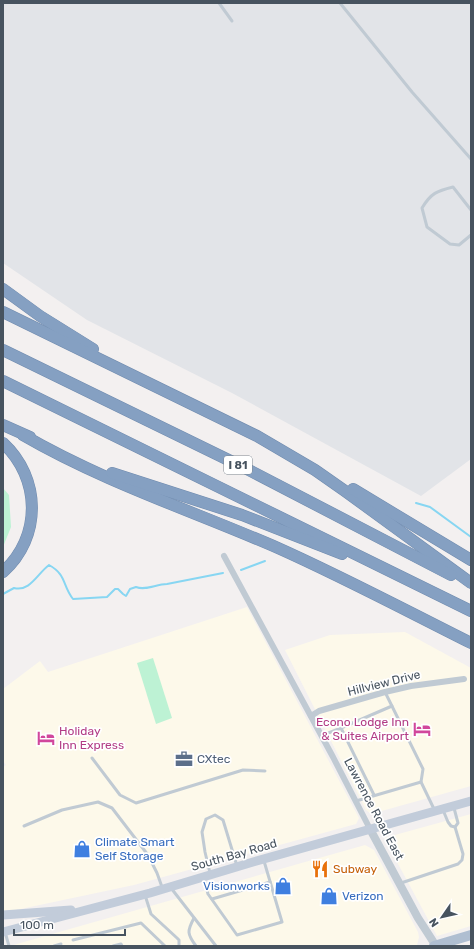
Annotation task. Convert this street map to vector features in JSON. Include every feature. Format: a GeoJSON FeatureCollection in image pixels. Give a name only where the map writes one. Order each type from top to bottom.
{"type":"FeatureCollection","features":[{"type":"Feature","properties":{"kind":"highway"},"geometry":{"type":"LineString","coordinates":[[3,289],[40,316],[139,379]]}},
{"type":"Feature","properties":{"kind":"highway"},"geometry":{"type":"LineString","coordinates":[[3,312],[257,436],[315,470],[350,487],[471,560]]}},
{"type":"Feature","properties":{"kind":"highway","name":"I 81"},"geometry":{"type":"LineString","coordinates":[[3,350],[245,468],[471,584]]}},
{"type":"Feature","properties":{"kind":"highway","name":"I 81"},"geometry":{"type":"LineString","coordinates":[[3,381],[471,610]]}},
{"type":"Feature","properties":{"kind":"highway"},"geometry":{"type":"LineString","coordinates":[[3,425],[40,445],[120,483],[325,570],[471,643]]}},
{"type":"Feature","properties":{"kind":"highway"},"geometry":{"type":"LineString","coordinates":[[23,435],[107,471],[242,515],[409,580]]}},
{"type":"Feature","properties":{"kind":"highway"},"geometry":{"type":"LineString","coordinates":[[3,443],[10,449],[22,465],[29,482],[33,500],[28,535],[19,552],[3,572]]}},
{"type":"Feature","properties":{"kind":"highway"},"geometry":{"type":"LineString","coordinates":[[315,470],[471,584]]}},
{"type":"Feature","properties":{"kind":"main road","name":"South Bay Road"},"geometry":{"type":"LineString","coordinates":[[4,932],[145,894],[438,809],[471,801]]}},
{"type":"Feature","properties":{"kind":"main road"},"geometry":{"type":"LineString","coordinates":[[3,915],[94,908]]}},
{"type":"Feature","properties":{"kind":"main road"},"geometry":{"type":"LineString","coordinates":[[435,946],[471,935]]}},
{"type":"Feature","properties":{"kind":"street","name":"Lawrence Road East"},"geometry":{"type":"LineString","coordinates":[[224,556],[322,736],[399,883],[435,946]]}},
{"type":"Feature","properties":{"kind":"street","name":"Hillview Drive"},"geometry":{"type":"LineString","coordinates":[[310,716],[319,711],[385,692],[411,686],[464,679]]}},
{"type":"Feature","properties":{"kind":"lane"},"geometry":{"type":"LineString","coordinates":[[219,3],[232,21]]}},
{"type":"Feature","properties":{"kind":"lane"},"geometry":{"type":"LineString","coordinates":[[340,3],[412,92],[471,159]]}},
{"type":"Feature","properties":{"kind":"lane"},"geometry":{"type":"LineString","coordinates":[[471,210],[453,187],[439,190],[428,198],[422,208],[427,227],[450,244],[459,245],[471,235]]}},
{"type":"Feature","properties":{"kind":"lane"},"geometry":{"type":"LineString","coordinates":[[385,692],[424,769],[421,782],[438,809],[451,826],[454,827],[463,854],[462,860],[458,864],[399,883]]}},
{"type":"Feature","properties":{"kind":"lane"},"geometry":{"type":"LineString","coordinates":[[322,736],[392,706]]}},
{"type":"Feature","properties":{"kind":"lane"},"geometry":{"type":"LineString","coordinates":[[341,728],[374,795]]}},
{"type":"Feature","properties":{"kind":"lane"},"geometry":{"type":"LineString","coordinates":[[92,758],[120,795],[136,803],[243,770],[265,771]]}},
{"type":"Feature","properties":{"kind":"lane"},"geometry":{"type":"LineString","coordinates":[[356,802],[374,795],[421,782]]}},
{"type":"Feature","properties":{"kind":"lane"},"geometry":{"type":"LineString","coordinates":[[24,826],[62,810],[98,802],[112,808],[148,855],[166,888],[194,918],[216,946]]}},
{"type":"Feature","properties":{"kind":"lane"},"geometry":{"type":"LineString","coordinates":[[453,806],[458,824],[454,827]]}},
{"type":"Feature","properties":{"kind":"lane"},"geometry":{"type":"LineString","coordinates":[[237,867],[223,820],[215,815],[206,819],[202,832],[208,894],[237,935],[282,922],[264,859]]}},
{"type":"Feature","properties":{"kind":"lane"},"geometry":{"type":"LineString","coordinates":[[212,899],[270,882]]}},
{"type":"Feature","properties":{"kind":"lane"},"geometry":{"type":"LineString","coordinates":[[145,894],[152,914],[179,940],[179,946]]}},
{"type":"Feature","properties":{"kind":"lane"},"geometry":{"type":"LineString","coordinates":[[194,918],[188,932],[196,946]]}},
{"type":"Feature","properties":{"kind":"lane"},"geometry":{"type":"LineString","coordinates":[[73,940],[141,923],[165,946]]}},
{"type":"Feature","properties":{"kind":"lane"},"geometry":{"type":"LineString","coordinates":[[4,932],[9,946]]}},
{"type":"Feature","properties":{"kind":"lane"},"geometry":{"type":"LineString","coordinates":[[54,946],[61,944]]}},
{"type":"Feature","properties":{"kind":"lane"},"geometry":{"type":"LineString","coordinates":[[113,946],[121,944],[122,946]]}},
{"type":"Feature","properties":{"kind":"shaded area"},"geometry":{"type":"Polygon","coordinates":[[[3,3],[471,3],[471,459],[421,496],[232,393],[87,320],[3,263],[3,3]]]}},
{"type":"Feature","properties":{"kind":"shaded area"},"geometry":{"type":"Polygon","coordinates":[[[247,607],[359,818],[356,824],[134,885],[16,910],[3,911],[3,767],[6,765],[3,761],[3,689],[40,661],[48,672],[247,607]]]}},
{"type":"Feature","properties":{"kind":"shaded area"},"geometry":{"type":"Polygon","coordinates":[[[405,632],[471,668],[471,786],[371,814],[366,810],[285,650],[330,635],[405,632]]]}},
{"type":"Feature","properties":{"kind":"shaded area"},"geometry":{"type":"Polygon","coordinates":[[[471,814],[471,926],[437,936],[384,838],[471,814]]]}},
{"type":"Feature","properties":{"kind":"shaded area"},"geometry":{"type":"Polygon","coordinates":[[[365,845],[374,850],[418,932],[419,937],[417,945],[10,946],[365,845]]]}},
{"type":"Feature","properties":{"kind":"green space"},"geometry":{"type":"Polygon","coordinates":[[[3,488],[9,495],[11,527],[3,547],[3,488]]]}},
{"type":"Feature","properties":{"kind":"green space"},"geometry":{"type":"Polygon","coordinates":[[[153,658],[172,718],[156,724],[137,663],[153,658]]]}},
{"type":"Feature","properties":{"kind":"waterway"},"geometry":{"type":"LineString","coordinates":[[416,503],[430,507],[471,537]]}},
{"type":"Feature","properties":{"kind":"waterway"},"geometry":{"type":"LineString","coordinates":[[241,570],[265,561]]}},
{"type":"Feature","properties":{"kind":"waterway"},"geometry":{"type":"LineString","coordinates":[[3,594],[14,588],[20,589],[29,585],[49,565],[62,576],[73,599],[107,597],[115,589],[118,589],[126,596],[130,589],[136,587],[147,588],[223,573]]}},
{"type":"Feature","properties":{"kind":"place","name":"Econo Lodge Inn & Suites Airport"},"geometry":{"type":"Point","coordinates":[422,729]}},
{"type":"Feature","properties":{"kind":"place","name":"Holiday Inn Express"},"geometry":{"type":"Point","coordinates":[46,738]}},
{"type":"Feature","properties":{"kind":"place","name":"CXtec"},"geometry":{"type":"Point","coordinates":[184,759]}},
{"type":"Feature","properties":{"kind":"place","name":"Climate Smart Self Storage"},"geometry":{"type":"Point","coordinates":[82,849]}},
{"type":"Feature","properties":{"kind":"place","name":"Subway"},"geometry":{"type":"Point","coordinates":[320,869]}},
{"type":"Feature","properties":{"kind":"place","name":"Visionworks"},"geometry":{"type":"Point","coordinates":[283,886]}},
{"type":"Feature","properties":{"kind":"place","name":"Verizon"},"geometry":{"type":"Point","coordinates":[329,896]}}]}
